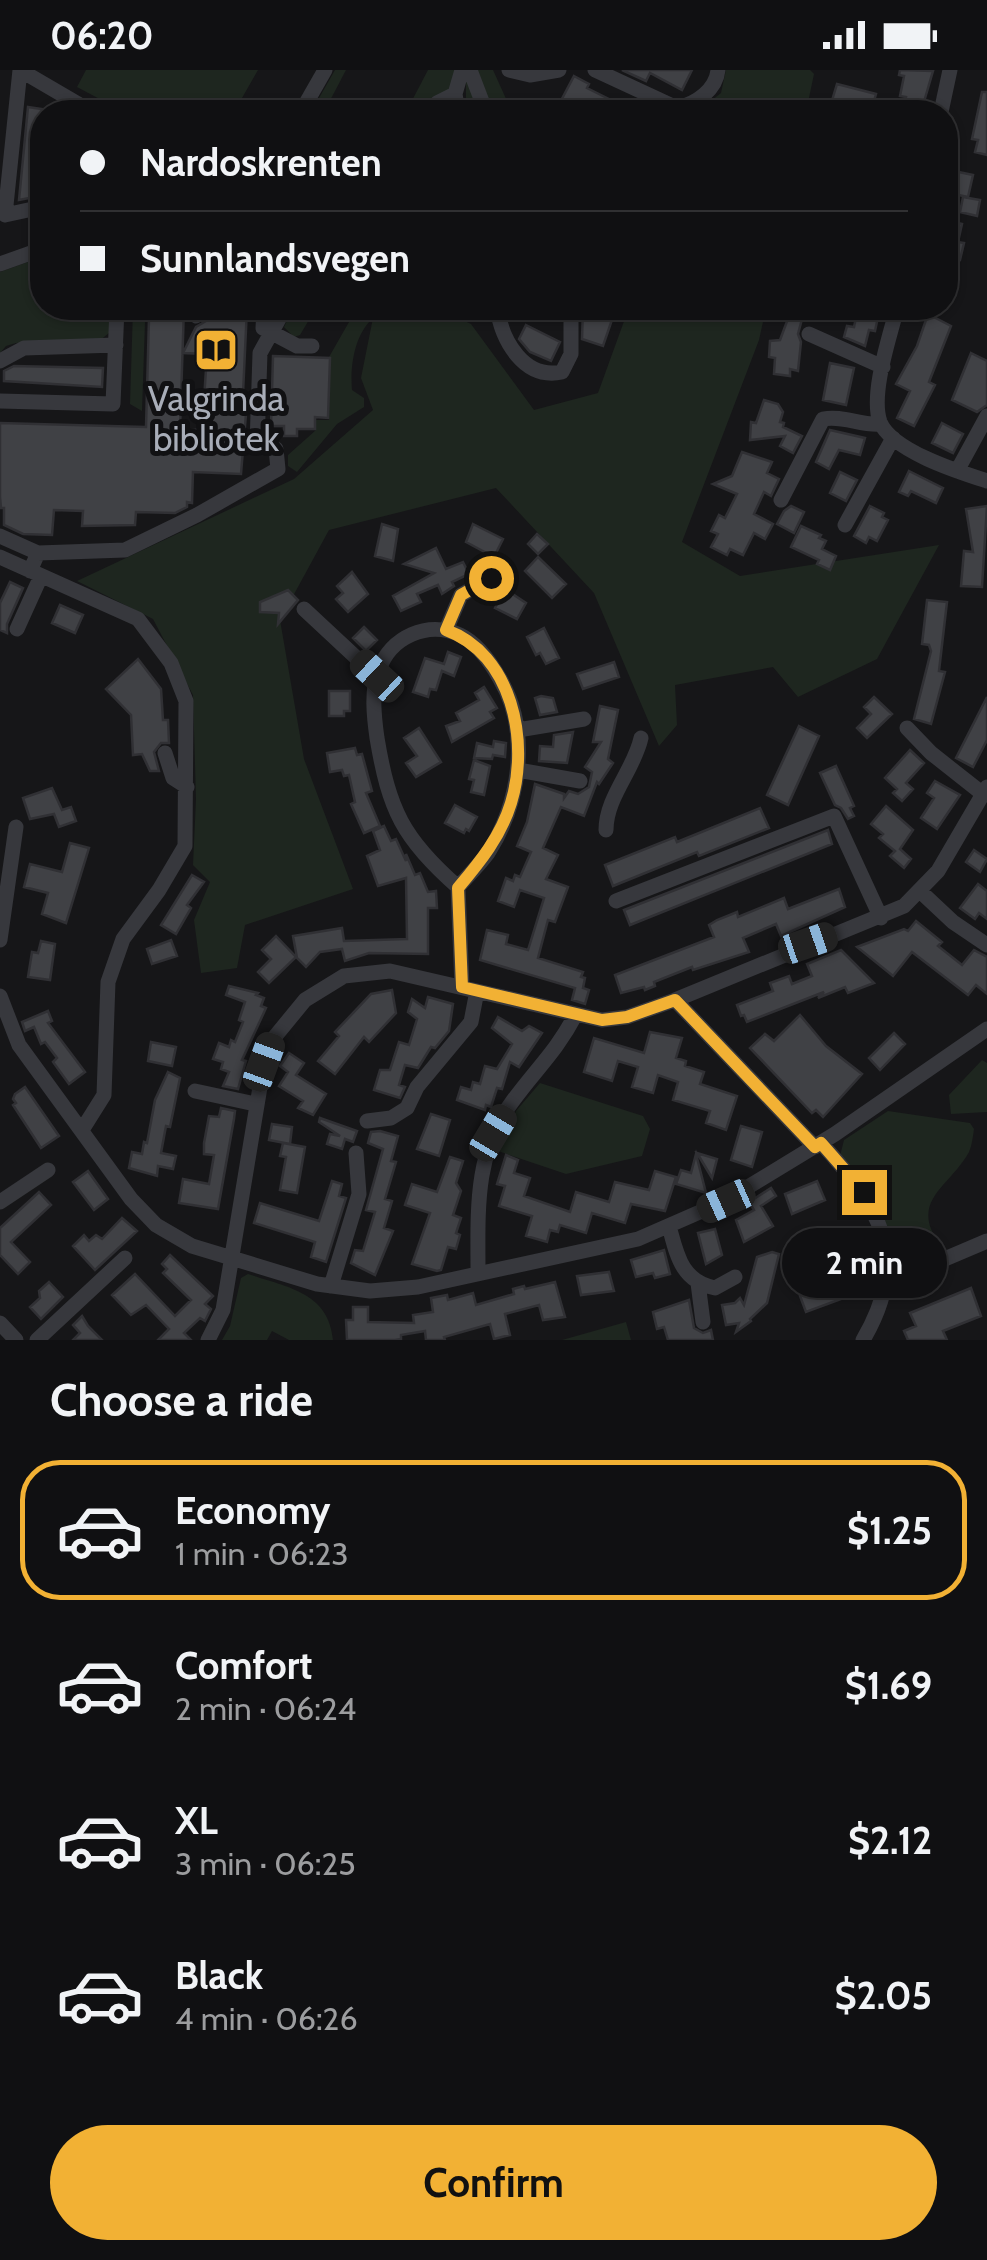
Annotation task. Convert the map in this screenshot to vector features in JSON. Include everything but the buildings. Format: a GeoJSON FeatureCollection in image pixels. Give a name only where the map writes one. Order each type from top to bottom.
{"type":"FeatureCollection","features":[{"type":"Feature","properties":{"kind":"street"},"geometry":{"type":"LineString","coordinates":[[30,209],[5,214],[20,70],[68,100]]}},
{"type":"Feature","properties":{"kind":"street"},"geometry":{"type":"LineString","coordinates":[[309,100],[325,70]]}},
{"type":"Feature","properties":{"kind":"street"},"geometry":{"type":"LineString","coordinates":[[456,100],[462,70]]}},
{"type":"Feature","properties":{"kind":"street"},"geometry":{"type":"LineString","coordinates":[[470,70],[481,100]]}},
{"type":"Feature","properties":{"kind":"street"},"geometry":{"type":"LineString","coordinates":[[509,70],[530,76],[558,70]]}},
{"type":"Feature","properties":{"kind":"street"},"geometry":{"type":"LineString","coordinates":[[596,70],[656,100]]}},
{"type":"Feature","properties":{"kind":"street"},"geometry":{"type":"LineString","coordinates":[[696,100],[714,86],[718,70]]}},
{"type":"Feature","properties":{"kind":"street"},"geometry":{"type":"LineString","coordinates":[[943,100],[950,70]]}},
{"type":"Feature","properties":{"kind":"street"},"geometry":{"type":"LineString","coordinates":[[443,100],[455,94]]}},
{"type":"Feature","properties":{"kind":"street"},"geometry":{"type":"LineString","coordinates":[[0,264],[30,253]]}},
{"type":"Feature","properties":{"kind":"street"},"geometry":{"type":"LineString","coordinates":[[0,401],[113,404],[117,320]]}},
{"type":"Feature","properties":{"kind":"street"},"geometry":{"type":"LineString","coordinates":[[263,320],[263,328],[270,333],[298,346],[312,346]]}},
{"type":"Feature","properties":{"kind":"street"},"geometry":{"type":"LineString","coordinates":[[0,536],[38,553],[125,550],[278,470],[276,449],[257,445],[260,352],[278,320]]}},
{"type":"Feature","properties":{"kind":"street"},"geometry":{"type":"LineString","coordinates":[[499,320],[512,348],[528,368],[547,375],[562,372],[571,354],[570,320]]}},
{"type":"Feature","properties":{"kind":"street"},"geometry":{"type":"LineString","coordinates":[[894,320],[878,398],[881,424],[893,438],[957,471],[987,481]]}},
{"type":"Feature","properties":{"kind":"street"},"geometry":{"type":"LineString","coordinates":[[809,334],[883,368]]}},
{"type":"Feature","properties":{"kind":"street"},"geometry":{"type":"LineString","coordinates":[[0,361],[24,348],[116,345]]}},
{"type":"Feature","properties":{"kind":"street"},"geometry":{"type":"LineString","coordinates":[[957,471],[987,416]]}},
{"type":"Feature","properties":{"kind":"street"},"geometry":{"type":"LineString","coordinates":[[781,500],[824,418],[871,426],[881,424]]}},
{"type":"Feature","properties":{"kind":"street"},"geometry":{"type":"LineString","coordinates":[[845,525],[893,438]]}},
{"type":"Feature","properties":{"kind":"street"},"geometry":{"type":"LineString","coordinates":[[17,629],[36,573],[38,553]]}},
{"type":"Feature","properties":{"kind":"street"},"geometry":{"type":"LineString","coordinates":[[0,557],[138,619],[171,663],[186,700],[185,846],[123,938],[108,982],[104,1095],[82,1130]]}},
{"type":"Feature","properties":{"kind":"street"},"geometry":{"type":"LineString","coordinates":[[446,630],[461,595],[491,578]]}},
{"type":"Feature","properties":{"kind":"street"},"geometry":{"type":"LineString","coordinates":[[304,610],[377,676]]}},
{"type":"Feature","properties":{"kind":"street"},"geometry":{"type":"LineString","coordinates":[[368,1121],[391,1118],[407,1108],[417,1086],[471,1022],[458,888],[409,838],[395,809],[374,720],[377,676],[386,656],[400,640],[416,632],[446,630],[464,636],[494,668],[513,707],[518,730],[518,770],[512,802],[487,854],[458,888]]}},
{"type":"Feature","properties":{"kind":"street"},"geometry":{"type":"LineString","coordinates":[[518,730],[584,719]]}},
{"type":"Feature","properties":{"kind":"street"},"geometry":{"type":"LineString","coordinates":[[208,1340],[223,1310],[255,1104],[272,1039],[304,1000],[344,976],[390,971],[613,1020],[675,1000],[808,943],[882,918],[922,892],[985,790],[931,752],[907,728]]}},
{"type":"Feature","properties":{"kind":"street"},"geometry":{"type":"LineString","coordinates":[[606,830],[607,817],[634,764],[641,738]]}},
{"type":"Feature","properties":{"kind":"street"},"geometry":{"type":"LineString","coordinates":[[165,753],[173,778],[187,787]]}},
{"type":"Feature","properties":{"kind":"street"},"geometry":{"type":"LineString","coordinates":[[518,770],[580,781]]}},
{"type":"Feature","properties":{"kind":"street"},"geometry":{"type":"LineString","coordinates":[[616,902],[834,816],[882,918]]}},
{"type":"Feature","properties":{"kind":"street"},"geometry":{"type":"LineString","coordinates":[[0,940],[16,827]]}},
{"type":"Feature","properties":{"kind":"street"},"geometry":{"type":"LineString","coordinates":[[922,892],[953,922],[987,945]]}},
{"type":"Feature","properties":{"kind":"street"},"geometry":{"type":"LineString","coordinates":[[0,996],[19,1045],[132,1200],[156,1225],[192,1246],[331,1286],[370,1291],[418,1288],[638,1239],[670,1226],[726,1201],[818,1145],[987,1029]]}},
{"type":"Feature","properties":{"kind":"street"},"geometry":{"type":"LineString","coordinates":[[675,1000],[864,1192],[878,1219],[886,1260],[886,1291],[863,1340]]}},
{"type":"Feature","properties":{"kind":"street"},"geometry":{"type":"LineString","coordinates":[[478,1272],[478,1192],[493,1133],[512,1102],[552,1056],[576,1014]]}},
{"type":"Feature","properties":{"kind":"street"},"geometry":{"type":"LineString","coordinates":[[196,1091],[255,1104]]}},
{"type":"Feature","properties":{"kind":"street"},"geometry":{"type":"LineString","coordinates":[[331,1286],[359,1194],[356,1153]]}},
{"type":"Feature","properties":{"kind":"street"},"geometry":{"type":"LineString","coordinates":[[0,1202],[48,1170]]}},
{"type":"Feature","properties":{"kind":"street"},"geometry":{"type":"LineString","coordinates":[[670,1226],[683,1271],[698,1283],[716,1288],[735,1277]]}},
{"type":"Feature","properties":{"kind":"street"},"geometry":{"type":"LineString","coordinates":[[886,1291],[912,1273],[987,1241]]}},
{"type":"Feature","properties":{"kind":"street"},"geometry":{"type":"LineString","coordinates":[[37,1340],[125,1258]]}},
{"type":"Feature","properties":{"kind":"street"},"geometry":{"type":"LineString","coordinates":[[698,1283],[702,1322]]}},
{"type":"Feature","properties":{"kind":"street"},"geometry":{"type":"LineString","coordinates":[[0,1323],[16,1340]]}},
{"type":"Feature","properties":{"kind":"shaded area"},"geometry":{"type":"Polygon","coordinates":[[[86,70],[258,70],[241,100],[101,100],[77,87],[86,70]]]}},
{"type":"Feature","properties":{"kind":"shaded area"},"geometry":{"type":"Polygon","coordinates":[[[335,70],[346,70],[330,100],[318,100],[335,70]]]}},
{"type":"Feature","properties":{"kind":"shaded area"},"geometry":{"type":"Polygon","coordinates":[[[428,70],[456,70],[451,88],[437,100],[412,100],[428,70]]]}},
{"type":"Feature","properties":{"kind":"shaded area"},"geometry":{"type":"Polygon","coordinates":[[[470,70],[493,70],[507,100],[466,100],[470,70]]]}},
{"type":"Feature","properties":{"kind":"shaded area"},"geometry":{"type":"Polygon","coordinates":[[[726,70],[810,70],[814,74],[809,100],[712,100],[721,93],[726,70]]]}},
{"type":"Feature","properties":{"kind":"shaded area"},"geometry":{"type":"Polygon","coordinates":[[[30,261],[30,320],[111,320],[109,333],[99,341],[16,343],[0,353],[0,272],[30,261]]]}},
{"type":"Feature","properties":{"kind":"shaded area"},"geometry":{"type":"Polygon","coordinates":[[[133,320],[155,320],[145,322],[142,411],[130,404],[133,320]]]}},
{"type":"Feature","properties":{"kind":"shaded area"},"geometry":{"type":"Polygon","coordinates":[[[287,320],[309,320],[300,335],[294,337],[284,327],[287,320]]]}},
{"type":"Feature","properties":{"kind":"shaded area"},"geometry":{"type":"Polygon","coordinates":[[[350,320],[371,320],[357,342],[353,362],[352,390],[364,398],[364,407],[337,424],[297,472],[288,466],[288,455],[316,430],[316,420],[329,420],[329,357],[350,320]]]}},
{"type":"Feature","properties":{"kind":"shaded area"},"geometry":{"type":"Polygon","coordinates":[[[373,320],[463,320],[471,324],[534,410],[598,393],[624,320],[763,320],[682,542],[740,576],[939,545],[877,659],[798,697],[773,667],[675,685],[677,725],[659,746],[594,593],[496,488],[329,530],[280,620],[304,759],[353,889],[245,925],[237,968],[201,973],[194,920],[210,882],[193,865],[193,695],[153,619],[77,581],[294,479],[373,410],[361,378],[373,320]]]}},
{"type":"Feature","properties":{"kind":"shaded area"},"geometry":{"type":"Polygon","coordinates":[[[982,1060],[987,1063],[987,1112],[951,1114],[949,1095],[982,1060]]]}},
{"type":"Feature","properties":{"kind":"shaded area"},"geometry":{"type":"Polygon","coordinates":[[[540,1083],[643,1116],[650,1129],[642,1156],[566,1174],[495,1150],[516,1111],[540,1083]]]}},
{"type":"Feature","properties":{"kind":"shaded area"},"geometry":{"type":"Polygon","coordinates":[[[888,1111],[970,1123],[974,1129],[969,1152],[930,1206],[928,1217],[941,1246],[897,1261],[879,1207],[840,1156],[844,1140],[888,1111]]]}},
{"type":"Feature","properties":{"kind":"shaded area"},"geometry":{"type":"Polygon","coordinates":[[[248,1274],[291,1288],[314,1301],[330,1324],[333,1340],[289,1340],[272,1331],[267,1340],[222,1340],[230,1326],[241,1278],[248,1274]]]}},
{"type":"Feature","properties":{"kind":"shaded area"},"geometry":{"type":"Polygon","coordinates":[[[626,1322],[631,1340],[562,1340],[626,1322]]]}},
{"type":"Feature","properties":{"kind":"place","name":"Valgrinda bibliotek"},"geometry":{"type":"Point","coordinates":[216,350]}},
{"type":"Feature","properties":{"kind":"route"},"geometry":{"type":"LineString","coordinates":[[491,578],[461,595],[446,630],[464,636],[494,668],[506,688],[518,730],[518,770],[512,802],[487,854],[458,888],[462,987],[602,1020],[627,1017],[675,1000],[815,1147],[821,1143],[864,1192]]}}]}
